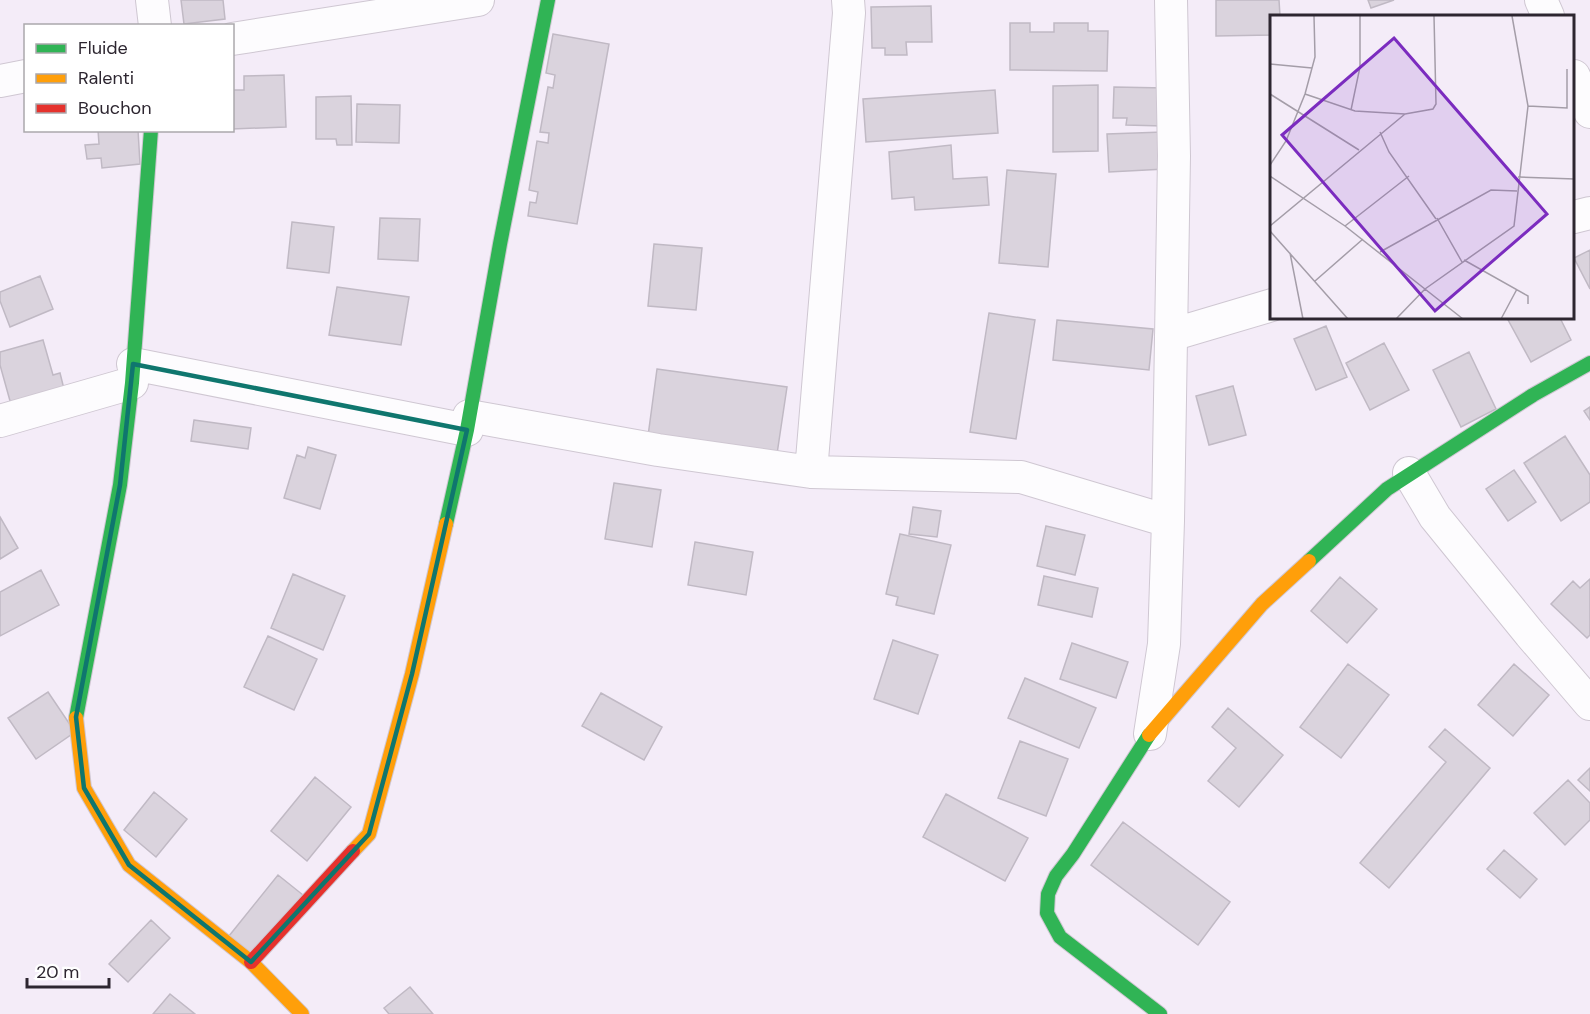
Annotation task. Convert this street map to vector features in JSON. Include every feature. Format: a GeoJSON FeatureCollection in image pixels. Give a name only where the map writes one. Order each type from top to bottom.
{"type":"FeatureCollection","features":[{"type":"Feature","properties":{"kind":"street"},"geometry":{"type":"LineString","coordinates":[[152,0],[154,24]]}},
{"type":"Feature","properties":{"kind":"street"},"geometry":{"type":"LineString","coordinates":[[234,39],[478,0]]}},
{"type":"Feature","properties":{"kind":"street"},"geometry":{"type":"LineString","coordinates":[[251,962],[369,834],[412,674],[468,423],[500,244],[548,0]]}},
{"type":"Feature","properties":{"kind":"street"},"geometry":{"type":"LineString","coordinates":[[811,472],[849,13],[848,0]]}},
{"type":"Feature","properties":{"kind":"street"},"geometry":{"type":"LineString","coordinates":[[1150,734],[1164,644],[1168,521],[1174,156],[1171,0]]}},
{"type":"Feature","properties":{"kind":"street"},"geometry":{"type":"LineString","coordinates":[[1541,0],[1548,15]]}},
{"type":"Feature","properties":{"kind":"street"},"geometry":{"type":"LineString","coordinates":[[0,81],[24,76]]}},
{"type":"Feature","properties":{"kind":"street"},"geometry":{"type":"LineString","coordinates":[[1575,78],[1590,112]]}},
{"type":"Feature","properties":{"kind":"street"},"geometry":{"type":"LineString","coordinates":[[151,132],[132,374],[120,485],[76,717],[84,788],[129,865],[251,962],[302,1014]]}},
{"type":"Feature","properties":{"kind":"street"},"geometry":{"type":"LineString","coordinates":[[1575,217],[1590,213]]}},
{"type":"Feature","properties":{"kind":"street"},"geometry":{"type":"LineString","coordinates":[[1171,335],[1270,306]]}},
{"type":"Feature","properties":{"kind":"street"},"geometry":{"type":"LineString","coordinates":[[1160,1014],[1060,937],[1047,914],[1048,894],[1056,876],[1073,854],[1150,734],[1262,604],[1387,489],[1533,395],[1590,363]]}},
{"type":"Feature","properties":{"kind":"street"},"geometry":{"type":"LineString","coordinates":[[0,421],[132,374],[811,472],[1022,477],[1168,521]]}},
{"type":"Feature","properties":{"kind":"street"},"geometry":{"type":"LineString","coordinates":[[1409,473],[1435,517],[1590,704]]}},
{"type":"Feature","properties":{"kind":"highlighted area"},"geometry":{"type":"Polygon","coordinates":[[[133,364],[467,430],[412,674],[369,834],[251,962],[129,865],[84,788],[76,717],[120,485],[133,364]]]}},
{"type":"Feature","properties":{"kind":"building"},"geometry":{"type":"Polygon","coordinates":[[[181,0],[223,0],[225,19],[184,24],[181,0]]]}},
{"type":"Feature","properties":{"kind":"building"},"geometry":{"type":"Polygon","coordinates":[[[1216,0],[1279,0],[1280,15],[1270,15],[1270,35],[1216,36],[1216,0]]]}},
{"type":"Feature","properties":{"kind":"building"},"geometry":{"type":"Polygon","coordinates":[[[1368,0],[1394,0],[1371,8],[1368,0]]]}},
{"type":"Feature","properties":{"kind":"building"},"geometry":{"type":"Polygon","coordinates":[[[931,6],[932,42],[906,42],[907,55],[885,55],[885,48],[872,48],[871,7],[931,6]]]}},
{"type":"Feature","properties":{"kind":"building"},"geometry":{"type":"Polygon","coordinates":[[[1010,23],[1030,23],[1030,32],[1054,32],[1054,23],[1088,23],[1088,31],[1108,31],[1107,71],[1010,70],[1010,23]]]}},
{"type":"Feature","properties":{"kind":"building"},"geometry":{"type":"Polygon","coordinates":[[[553,34],[609,44],[577,224],[528,216],[530,202],[536,203],[538,192],[529,190],[537,141],[548,143],[549,133],[540,132],[548,87],[553,88],[555,75],[546,73],[553,34]]]}},
{"type":"Feature","properties":{"kind":"building"},"geometry":{"type":"Polygon","coordinates":[[[284,75],[286,127],[234,129],[234,90],[244,90],[244,76],[284,75]]]}},
{"type":"Feature","properties":{"kind":"building"},"geometry":{"type":"Polygon","coordinates":[[[1098,85],[1098,151],[1053,152],[1053,86],[1098,85]]]}},
{"type":"Feature","properties":{"kind":"building"},"geometry":{"type":"Polygon","coordinates":[[[1114,87],[1165,88],[1163,126],[1126,125],[1127,118],[1113,118],[1114,87]]]}},
{"type":"Feature","properties":{"kind":"building"},"geometry":{"type":"Polygon","coordinates":[[[995,90],[998,133],[866,142],[863,99],[995,90]]]}},
{"type":"Feature","properties":{"kind":"building"},"geometry":{"type":"Polygon","coordinates":[[[351,96],[352,145],[337,145],[336,139],[316,139],[316,97],[351,96]]]}},
{"type":"Feature","properties":{"kind":"building"},"geometry":{"type":"Polygon","coordinates":[[[357,104],[400,105],[399,143],[356,142],[357,104]]]}},
{"type":"Feature","properties":{"kind":"building"},"geometry":{"type":"Polygon","coordinates":[[[98,132],[138,132],[140,164],[102,168],[101,158],[87,159],[85,145],[99,144],[98,132]]]}},
{"type":"Feature","properties":{"kind":"building"},"geometry":{"type":"Polygon","coordinates":[[[1163,132],[1165,169],[1109,172],[1107,134],[1163,132]]]}},
{"type":"Feature","properties":{"kind":"building"},"geometry":{"type":"Polygon","coordinates":[[[951,145],[953,179],[987,177],[989,205],[915,210],[914,197],[892,199],[889,152],[951,145]]]}},
{"type":"Feature","properties":{"kind":"building"},"geometry":{"type":"Polygon","coordinates":[[[1007,170],[1056,174],[1048,267],[999,263],[1007,170]]]}},
{"type":"Feature","properties":{"kind":"building"},"geometry":{"type":"Polygon","coordinates":[[[380,218],[420,219],[418,261],[378,259],[380,218]]]}},
{"type":"Feature","properties":{"kind":"building"},"geometry":{"type":"Polygon","coordinates":[[[292,222],[334,227],[329,273],[287,268],[292,222]]]}},
{"type":"Feature","properties":{"kind":"building"},"geometry":{"type":"Polygon","coordinates":[[[654,244],[702,248],[696,310],[648,306],[654,244]]]}},
{"type":"Feature","properties":{"kind":"building"},"geometry":{"type":"Polygon","coordinates":[[[1590,250],[1590,289],[1575,260],[1575,258],[1590,250]]]}},
{"type":"Feature","properties":{"kind":"building"},"geometry":{"type":"Polygon","coordinates":[[[40,276],[53,309],[10,327],[0,301],[0,292],[40,276]]]}},
{"type":"Feature","properties":{"kind":"building"},"geometry":{"type":"Polygon","coordinates":[[[337,287],[409,297],[401,345],[329,335],[337,287]]]}},
{"type":"Feature","properties":{"kind":"building"},"geometry":{"type":"Polygon","coordinates":[[[989,313],[1035,320],[1016,439],[970,432],[989,313]]]}},
{"type":"Feature","properties":{"kind":"building"},"geometry":{"type":"Polygon","coordinates":[[[1057,320],[1153,329],[1149,370],[1053,360],[1057,320]]]}},
{"type":"Feature","properties":{"kind":"building"},"geometry":{"type":"Polygon","coordinates":[[[1508,320],[1561,320],[1571,340],[1531,362],[1508,320]]]}},
{"type":"Feature","properties":{"kind":"building"},"geometry":{"type":"Polygon","coordinates":[[[1326,326],[1347,377],[1316,390],[1294,339],[1326,326]]]}},
{"type":"Feature","properties":{"kind":"building"},"geometry":{"type":"Polygon","coordinates":[[[43,340],[53,375],[60,373],[65,393],[12,408],[0,365],[0,352],[43,340]]]}},
{"type":"Feature","properties":{"kind":"building"},"geometry":{"type":"Polygon","coordinates":[[[1384,343],[1409,390],[1370,410],[1346,363],[1384,343]]]}},
{"type":"Feature","properties":{"kind":"building"},"geometry":{"type":"Polygon","coordinates":[[[1469,352],[1496,409],[1461,427],[1433,370],[1469,352]]]}},
{"type":"Feature","properties":{"kind":"building"},"geometry":{"type":"Polygon","coordinates":[[[657,369],[787,387],[777,454],[648,436],[657,369]]]}},
{"type":"Feature","properties":{"kind":"building"},"geometry":{"type":"Polygon","coordinates":[[[1233,386],[1246,435],[1209,445],[1196,396],[1233,386]]]}},
{"type":"Feature","properties":{"kind":"building"},"geometry":{"type":"Polygon","coordinates":[[[1590,407],[1590,420],[1584,411],[1590,407]]]}},
{"type":"Feature","properties":{"kind":"building"},"geometry":{"type":"Polygon","coordinates":[[[194,420],[251,428],[248,449],[191,441],[194,420]]]}},
{"type":"Feature","properties":{"kind":"building"},"geometry":{"type":"Polygon","coordinates":[[[1565,436],[1590,475],[1590,502],[1561,521],[1524,463],[1565,436]]]}},
{"type":"Feature","properties":{"kind":"building"},"geometry":{"type":"Polygon","coordinates":[[[308,447],[336,455],[320,509],[284,498],[297,455],[305,458],[308,447]]]}},
{"type":"Feature","properties":{"kind":"building"},"geometry":{"type":"Polygon","coordinates":[[[1514,470],[1536,502],[1508,521],[1486,489],[1514,470]]]}},
{"type":"Feature","properties":{"kind":"building"},"geometry":{"type":"Polygon","coordinates":[[[614,483],[661,490],[652,547],[605,539],[614,483]]]}},
{"type":"Feature","properties":{"kind":"building"},"geometry":{"type":"Polygon","coordinates":[[[913,507],[941,511],[937,537],[909,534],[913,507]]]}},
{"type":"Feature","properties":{"kind":"building"},"geometry":{"type":"Polygon","coordinates":[[[0,517],[18,548],[0,559],[0,517]]]}},
{"type":"Feature","properties":{"kind":"building"},"geometry":{"type":"Polygon","coordinates":[[[1046,526],[1085,535],[1075,575],[1037,566],[1046,526]]]}},
{"type":"Feature","properties":{"kind":"building"},"geometry":{"type":"Polygon","coordinates":[[[900,534],[951,545],[934,614],[896,605],[898,597],[886,594],[900,534]]]}},
{"type":"Feature","properties":{"kind":"building"},"geometry":{"type":"Polygon","coordinates":[[[695,542],[753,552],[746,595],[688,585],[695,542]]]}},
{"type":"Feature","properties":{"kind":"building"},"geometry":{"type":"Polygon","coordinates":[[[41,570],[59,605],[0,636],[0,592],[41,570]]]}},
{"type":"Feature","properties":{"kind":"building"},"geometry":{"type":"Polygon","coordinates":[[[293,574],[345,596],[323,650],[271,628],[293,574]]]}},
{"type":"Feature","properties":{"kind":"building"},"geometry":{"type":"Polygon","coordinates":[[[1044,576],[1098,588],[1092,617],[1038,605],[1044,576]]]}},
{"type":"Feature","properties":{"kind":"building"},"geometry":{"type":"Polygon","coordinates":[[[1340,577],[1377,609],[1347,643],[1311,611],[1340,577]]]}},
{"type":"Feature","properties":{"kind":"building"},"geometry":{"type":"Polygon","coordinates":[[[1590,579],[1590,635],[1587,638],[1551,604],[1573,581],[1580,588],[1590,579]]]}},
{"type":"Feature","properties":{"kind":"building"},"geometry":{"type":"Polygon","coordinates":[[[268,636],[317,659],[294,710],[244,687],[268,636]]]}},
{"type":"Feature","properties":{"kind":"building"},"geometry":{"type":"Polygon","coordinates":[[[893,640],[938,655],[918,714],[874,699],[893,640]]]}},
{"type":"Feature","properties":{"kind":"building"},"geometry":{"type":"Polygon","coordinates":[[[1072,643],[1128,662],[1116,698],[1060,679],[1072,643]]]}},
{"type":"Feature","properties":{"kind":"building"},"geometry":{"type":"Polygon","coordinates":[[[1348,664],[1389,695],[1341,758],[1300,727],[1348,664]]]}},
{"type":"Feature","properties":{"kind":"building"},"geometry":{"type":"Polygon","coordinates":[[[1514,664],[1549,695],[1513,736],[1478,705],[1514,664]]]}},
{"type":"Feature","properties":{"kind":"building"},"geometry":{"type":"Polygon","coordinates":[[[1025,678],[1096,708],[1079,748],[1008,718],[1025,678]]]}},
{"type":"Feature","properties":{"kind":"building"},"geometry":{"type":"Polygon","coordinates":[[[48,692],[75,732],[36,759],[8,718],[48,692]]]}},
{"type":"Feature","properties":{"kind":"building"},"geometry":{"type":"Polygon","coordinates":[[[601,693],[662,727],[644,760],[582,726],[601,693]]]}},
{"type":"Feature","properties":{"kind":"building"},"geometry":{"type":"Polygon","coordinates":[[[1228,708],[1283,755],[1239,807],[1208,781],[1236,748],[1212,727],[1228,708]]]}},
{"type":"Feature","properties":{"kind":"building"},"geometry":{"type":"Polygon","coordinates":[[[1445,729],[1490,768],[1389,888],[1360,863],[1446,762],[1429,747],[1445,729]]]}},
{"type":"Feature","properties":{"kind":"building"},"geometry":{"type":"Polygon","coordinates":[[[1020,741],[1068,759],[1046,816],[998,798],[1020,741]]]}},
{"type":"Feature","properties":{"kind":"building"},"geometry":{"type":"Polygon","coordinates":[[[1590,768],[1590,791],[1578,780],[1590,768]]]}},
{"type":"Feature","properties":{"kind":"building"},"geometry":{"type":"Polygon","coordinates":[[[315,777],[351,807],[307,861],[271,831],[315,777]]]}},
{"type":"Feature","properties":{"kind":"building"},"geometry":{"type":"Polygon","coordinates":[[[1568,780],[1590,803],[1590,820],[1565,845],[1534,813],[1568,780]]]}},
{"type":"Feature","properties":{"kind":"building"},"geometry":{"type":"Polygon","coordinates":[[[154,792],[187,819],[156,857],[124,830],[154,792]]]}},
{"type":"Feature","properties":{"kind":"building"},"geometry":{"type":"Polygon","coordinates":[[[946,794],[1028,838],[1005,881],[923,837],[946,794]]]}},
{"type":"Feature","properties":{"kind":"building"},"geometry":{"type":"Polygon","coordinates":[[[1123,822],[1230,902],[1198,945],[1091,865],[1123,822]]]}},
{"type":"Feature","properties":{"kind":"building"},"geometry":{"type":"Polygon","coordinates":[[[1504,850],[1537,879],[1520,898],[1487,869],[1504,850]]]}},
{"type":"Feature","properties":{"kind":"building"},"geometry":{"type":"Polygon","coordinates":[[[278,875],[303,895],[254,956],[229,936],[278,875]]]}},
{"type":"Feature","properties":{"kind":"building"},"geometry":{"type":"Polygon","coordinates":[[[151,920],[170,938],[128,982],[109,964],[151,920]]]}},
{"type":"Feature","properties":{"kind":"building"},"geometry":{"type":"Polygon","coordinates":[[[410,987],[433,1014],[389,1014],[384,1008],[410,987]]]}},
{"type":"Feature","properties":{"kind":"building"},"geometry":{"type":"Polygon","coordinates":[[[170,994],[195,1014],[153,1014],[170,994]]]}},
{"type":"Feature","properties":{"kind":"traffic: fast"},"geometry":{"type":"LineString","coordinates":[[446,524],[467,430],[500,244],[548,0]]}},
{"type":"Feature","properties":{"kind":"traffic: fast"},"geometry":{"type":"LineString","coordinates":[[76,718],[120,485],[132,383],[151,132]]}},
{"type":"Feature","properties":{"kind":"traffic: fast"},"geometry":{"type":"LineString","coordinates":[[1309,561],[1387,489],[1533,395],[1590,363]]}},
{"type":"Feature","properties":{"kind":"traffic: fast"},"geometry":{"type":"LineString","coordinates":[[1149,735],[1073,854],[1056,876],[1048,894],[1047,913],[1060,937],[1160,1014]]}},
{"type":"Feature","properties":{"kind":"traffic: slow"},"geometry":{"type":"LineString","coordinates":[[353,851],[369,834],[412,674],[446,524]]}},
{"type":"Feature","properties":{"kind":"traffic: slow"},"geometry":{"type":"LineString","coordinates":[[1149,735],[1262,604],[1309,561]]}},
{"type":"Feature","properties":{"kind":"traffic: slow"},"geometry":{"type":"LineString","coordinates":[[76,718],[84,788],[129,865],[251,962],[302,1014]]}},
{"type":"Feature","properties":{"kind":"traffic: jam"},"geometry":{"type":"LineString","coordinates":[[251,962],[353,851]]}}]}
